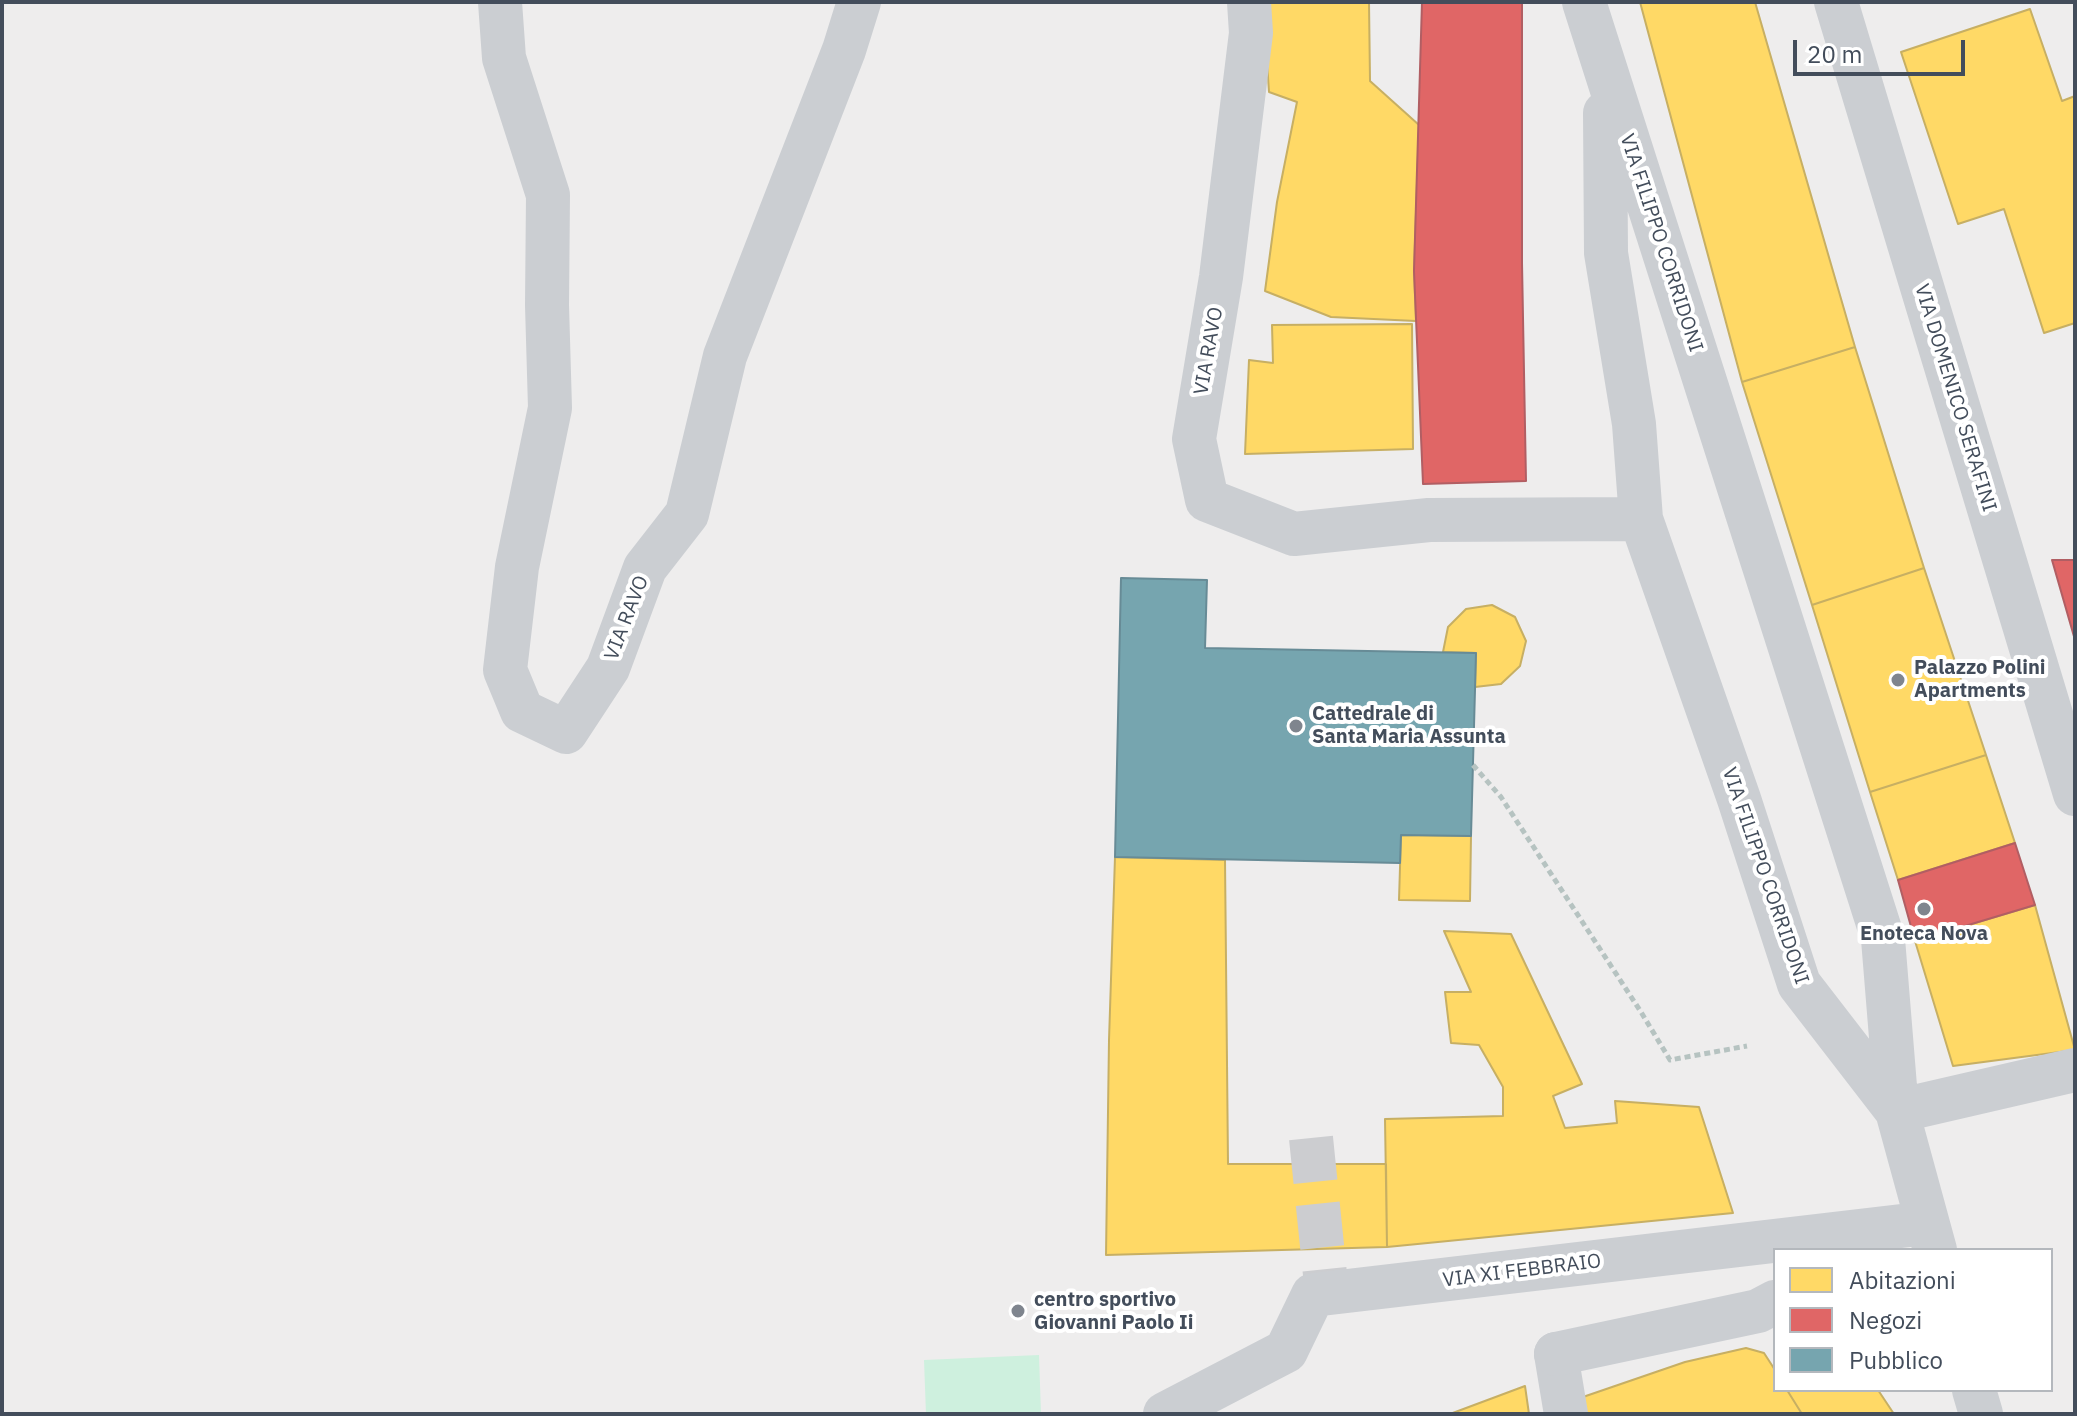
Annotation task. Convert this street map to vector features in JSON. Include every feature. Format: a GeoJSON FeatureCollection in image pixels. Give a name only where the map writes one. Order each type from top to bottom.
{"type":"FeatureCollection","features":[{"type":"Feature","properties":{"kind":"street","name":"VIA RAVO"},"geometry":{"type":"LineString","coordinates":[[500,2],[504,58],[548,195],[550,408],[517,567],[505,670],[522,711],[566,732],[608,668],[645,568],[687,514],[725,356],[844,50],[859,2]]}},
{"type":"Feature","properties":{"kind":"street","name":"VIA RAVO"},"geometry":{"type":"LineString","coordinates":[[1249,2],[1251,33],[1223,262],[1194,439],[1207,500],[1294,534],[1429,520],[1641,519]]}},
{"type":"Feature","properties":{"kind":"street"},"geometry":{"type":"LineString","coordinates":[[1584,2],[1605,66]]}},
{"type":"Feature","properties":{"kind":"street","name":"VIA DOMENICO SERAFINI"},"geometry":{"type":"LineString","coordinates":[[1836,2],[2075,794]]}},
{"type":"Feature","properties":{"kind":"street","name":"VIA FILIPPO CORRIDONI"},"geometry":{"type":"LineString","coordinates":[[1605,66],[1606,253],[1634,424],[1641,519],[1739,799],[1799,984],[1897,1111]]}},
{"type":"Feature","properties":{"kind":"street","name":"VIA FILIPPO CORRIDONI"},"geometry":{"type":"LineString","coordinates":[[1605,66],[1883,939],[1897,1111]]}},
{"type":"Feature","properties":{"kind":"street"},"geometry":{"type":"LineString","coordinates":[[1884,1248],[1931,1237],[1897,1111],[2075,1070]]}},
{"type":"Feature","properties":{"kind":"street","name":"VIA XI FEBBRAIO"},"geometry":{"type":"LineString","coordinates":[[1814,1248],[1931,1237]]}},
{"type":"Feature","properties":{"kind":"street","name":"VIA XI FEBBRAIO"},"geometry":{"type":"LineString","coordinates":[[1165,1414],[1286,1351],[1313,1295],[1773,1252]]}},
{"type":"Feature","properties":{"kind":"street"},"geometry":{"type":"LineString","coordinates":[[1566,1414],[1556,1354],[1758,1311],[1773,1303]]}},
{"type":"Feature","properties":{"kind":"street"},"geometry":{"type":"LineString","coordinates":[[1975,1392],[1981,1414]]}},
{"type":"Feature","properties":{"kind":"path"},"geometry":{"type":"LineString","coordinates":[[1473,765],[1509,810],[1670,1060],[1747,1046]]}},
{"type":"Feature","properties":{"kind":"green space"},"geometry":{"type":"Polygon","coordinates":[[[1039,1355],[1041,1414],[926,1414],[924,1360],[1039,1355]]]}},
{"type":"Feature","properties":{"kind":"building: Abitazioni"},"geometry":{"type":"Polygon","coordinates":[[[1263,2],[1369,2],[1370,81],[1419,125],[1414,271],[1416,321],[1331,317],[1265,291],[1277,202],[1297,102],[1269,92],[1263,2]]]}},
{"type":"Feature","properties":{"kind":"building: Abitazioni"},"geometry":{"type":"Polygon","coordinates":[[[1640,2],[1755,2],[1855,347],[1742,382],[1640,2]]]}},
{"type":"Feature","properties":{"kind":"building: Abitazioni"},"geometry":{"type":"Polygon","coordinates":[[[2030,9],[2062,101],[2075,96],[2075,323],[2044,333],[2004,209],[1958,224],[1901,52],[2030,9]]]}},
{"type":"Feature","properties":{"kind":"building: Abitazioni"},"geometry":{"type":"Polygon","coordinates":[[[1412,324],[1413,449],[1245,454],[1249,360],[1273,363],[1272,325],[1412,324]]]}},
{"type":"Feature","properties":{"kind":"building: Abitazioni"},"geometry":{"type":"Polygon","coordinates":[[[1855,347],[1924,568],[1812,605],[1742,382],[1855,347]]]}},
{"type":"Feature","properties":{"kind":"building: Abitazioni","name":"Palazzo Polini Apartments"},"geometry":{"type":"Polygon","coordinates":[[[1924,568],[1986,755],[1870,792],[1812,605],[1924,568]]]}},
{"type":"Feature","properties":{"kind":"building: Abitazioni"},"geometry":{"type":"Polygon","coordinates":[[[1492,605],[1515,617],[1526,641],[1520,666],[1501,684],[1475,687],[1476,653],[1443,652],[1448,627],[1466,609],[1492,605]]]}},
{"type":"Feature","properties":{"kind":"building: Abitazioni"},"geometry":{"type":"Polygon","coordinates":[[[1986,755],[2015,843],[1898,880],[1870,792],[1986,755]]]}},
{"type":"Feature","properties":{"kind":"building: Abitazioni"},"geometry":{"type":"Polygon","coordinates":[[[1401,835],[1471,836],[1470,901],[1399,900],[1401,835]]]}},
{"type":"Feature","properties":{"kind":"building: Abitazioni"},"geometry":{"type":"Polygon","coordinates":[[[1115,857],[1225,860],[1228,1164],[1386,1164],[1387,1247],[1106,1255],[1115,857]]]}},
{"type":"Feature","properties":{"kind":"building: Abitazioni"},"geometry":{"type":"Polygon","coordinates":[[[2035,905],[2075,1050],[1953,1066],[1915,941],[2035,905]]]}},
{"type":"Feature","properties":{"kind":"building: Abitazioni"},"geometry":{"type":"Polygon","coordinates":[[[1444,931],[1511,934],[1582,1084],[1553,1096],[1565,1128],[1617,1123],[1615,1101],[1699,1107],[1733,1213],[1387,1247],[1385,1119],[1503,1116],[1503,1087],[1479,1045],[1451,1043],[1445,992],[1471,992],[1444,931]]]}},
{"type":"Feature","properties":{"kind":"building: Abitazioni"},"geometry":{"type":"Polygon","coordinates":[[[1746,1348],[1764,1353],[1773,1367],[1773,1392],[1788,1392],[1802,1414],[1583,1414],[1580,1398],[1685,1362],[1746,1348]]]}},
{"type":"Feature","properties":{"kind":"building: Abitazioni"},"geometry":{"type":"Polygon","coordinates":[[[1525,1386],[1529,1414],[1450,1414],[1525,1386]]]}},
{"type":"Feature","properties":{"kind":"building: Abitazioni"},"geometry":{"type":"Polygon","coordinates":[[[1788,1392],[1879,1392],[1894,1414],[1802,1414],[1788,1392]]]}},
{"type":"Feature","properties":{"kind":"building: Negozi"},"geometry":{"type":"Polygon","coordinates":[[[1422,2],[1522,2],[1526,481],[1423,484],[1414,271],[1422,2]]]}},
{"type":"Feature","properties":{"kind":"building: Negozi"},"geometry":{"type":"Polygon","coordinates":[[[2052,560],[2075,560],[2075,640],[2052,560]]]}},
{"type":"Feature","properties":{"kind":"building: Negozi"},"geometry":{"type":"Polygon","coordinates":[[[2015,843],[2035,905],[1915,941],[1898,880],[2015,843]]]}},
{"type":"Feature","properties":{"kind":"building: Pubblico","name":"Cattedrale di Santa Maria Assunta"},"geometry":{"type":"Polygon","coordinates":[[[1121,578],[1207,580],[1205,648],[1476,653],[1471,836],[1401,835],[1400,863],[1115,857],[1121,578]]]}},
{"type":"Feature","properties":{"kind":"tunnel"},"geometry":{"type":"LineString","coordinates":[[1311,1138],[1327,1294]]}},
{"type":"Feature","properties":{"kind":"place","name":"Palazzo Polini Apartments"},"geometry":{"type":"Point","coordinates":[1898,680]}},
{"type":"Feature","properties":{"kind":"place","name":"Cattedrale di Santa Maria Assunta"},"geometry":{"type":"Point","coordinates":[1296,726]}},
{"type":"Feature","properties":{"kind":"place","name":"Enoteca Nova"},"geometry":{"type":"Point","coordinates":[1924,909]}},
{"type":"Feature","properties":{"kind":"place","name":"centro sportivo Giovanni Paolo Ii"},"geometry":{"type":"Point","coordinates":[1018,1311]}}]}
